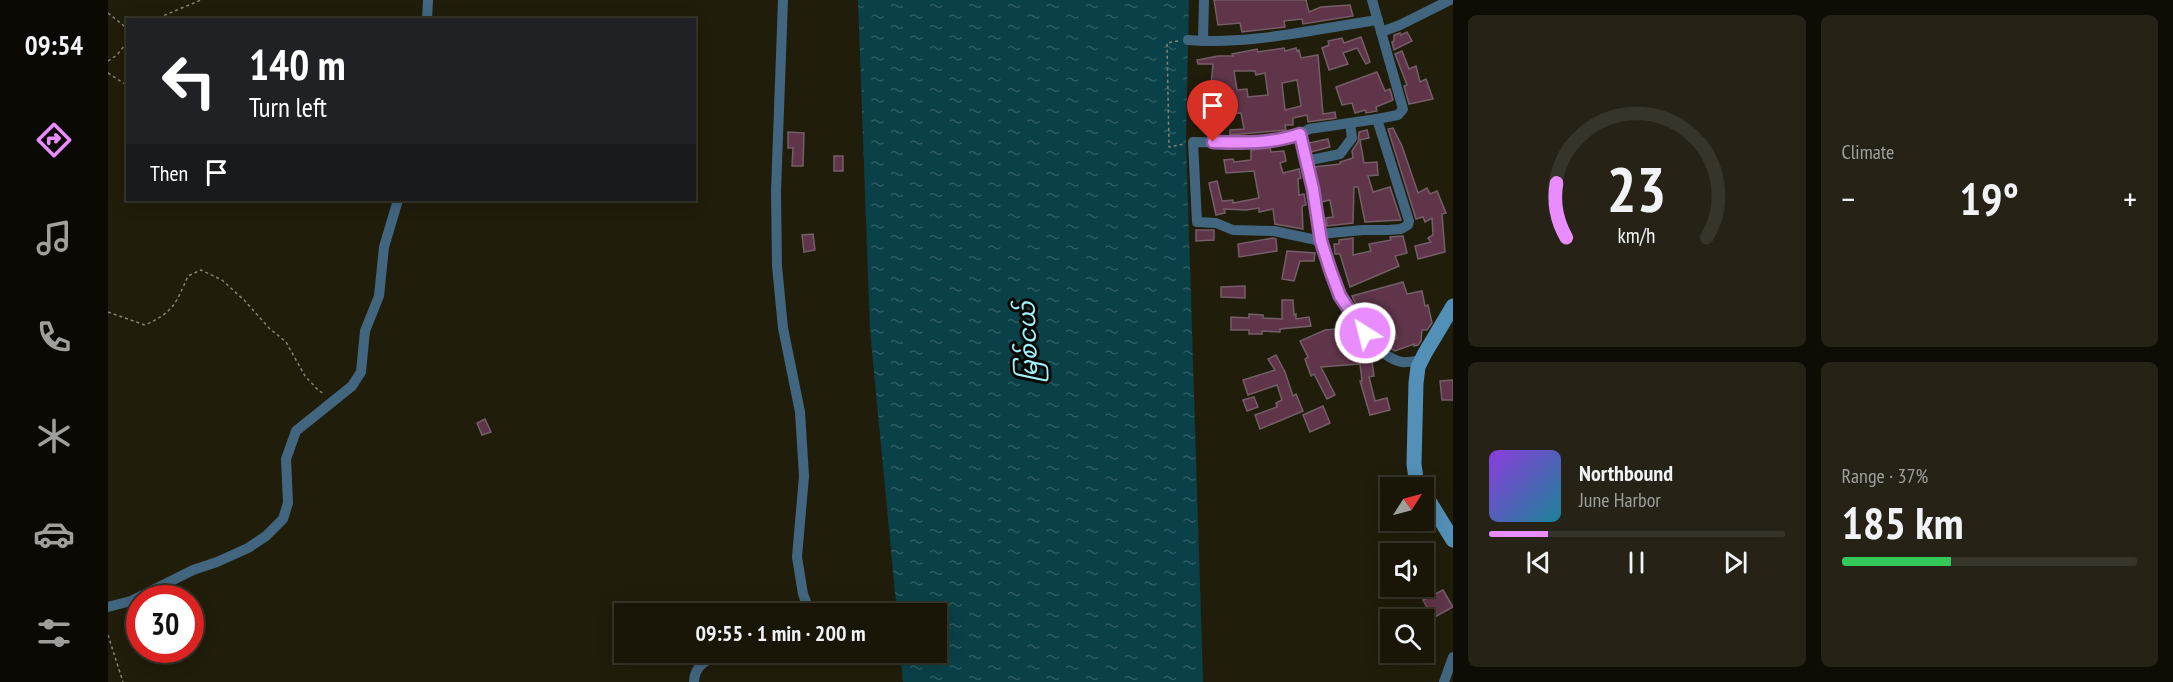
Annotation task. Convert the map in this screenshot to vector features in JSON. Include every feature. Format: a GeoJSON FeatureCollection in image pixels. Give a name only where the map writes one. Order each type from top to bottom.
{"type":"FeatureCollection","features":[{"type":"Feature","properties":{"kind":"street"},"geometry":{"type":"LineString","coordinates":[[427,18],[428,0]]}},
{"type":"Feature","properties":{"kind":"street"},"geometry":{"type":"LineString","coordinates":[[783,0],[776,191],[777,266],[783,328],[800,412],[804,476],[797,557],[806,603]]}},
{"type":"Feature","properties":{"kind":"street"},"geometry":{"type":"LineString","coordinates":[[1203,41],[1204,0]]}},
{"type":"Feature","properties":{"kind":"street"},"geometry":{"type":"LineString","coordinates":[[1372,0],[1403,109],[1398,115],[1309,129],[1300,134],[1277,140],[1193,142],[1197,222],[1216,223],[1233,230],[1274,231],[1321,237],[1363,230],[1401,229],[1408,225],[1406,211],[1377,119]]}},
{"type":"Feature","properties":{"kind":"street"},"geometry":{"type":"LineString","coordinates":[[1381,32],[1450,0]]}},
{"type":"Feature","properties":{"kind":"street"},"geometry":{"type":"LineString","coordinates":[[1188,40],[1258,39],[1378,20]]}},
{"type":"Feature","properties":{"kind":"street"},"geometry":{"type":"LineString","coordinates":[[1306,160],[1340,154],[1352,138],[1350,123]]}},
{"type":"Feature","properties":{"kind":"street"},"geometry":{"type":"LineString","coordinates":[[1300,134],[1321,237],[1340,296],[1355,320],[1384,355],[1402,362],[1421,360]]}},
{"type":"Feature","properties":{"kind":"street"},"geometry":{"type":"LineString","coordinates":[[108,608],[131,602],[193,570],[248,548],[266,536],[283,519],[288,503],[286,459],[296,431],[343,395],[361,372],[365,332],[379,296],[384,247],[398,201]]}},
{"type":"Feature","properties":{"kind":"street"},"geometry":{"type":"LineString","coordinates":[[1416,477],[1416,383],[1421,360],[1453,306]]}},
{"type":"Feature","properties":{"kind":"street"},"geometry":{"type":"LineString","coordinates":[[1434,509],[1453,540]]}},
{"type":"Feature","properties":{"kind":"street"},"geometry":{"type":"LineString","coordinates":[[1444,682],[1453,657]]}},
{"type":"Feature","properties":{"kind":"street"},"geometry":{"type":"LineString","coordinates":[[694,682],[694,675],[699,665],[703,663]]}},
{"type":"Feature","properties":{"kind":"path"},"geometry":{"type":"LineString","coordinates":[[158,18],[201,0]]}},
{"type":"Feature","properties":{"kind":"path"},"geometry":{"type":"LineString","coordinates":[[108,13],[126,27]]}},
{"type":"Feature","properties":{"kind":"path"},"geometry":{"type":"LineString","coordinates":[[1188,40],[1167,43],[1168,147],[1193,142]]}},
{"type":"Feature","properties":{"kind":"path"},"geometry":{"type":"LineString","coordinates":[[108,61],[117,55],[126,44]]}},
{"type":"Feature","properties":{"kind":"path"},"geometry":{"type":"LineString","coordinates":[[108,73],[126,85]]}},
{"type":"Feature","properties":{"kind":"path"},"geometry":{"type":"LineString","coordinates":[[108,312],[145,325],[154,321],[164,316],[176,303],[188,276],[201,270],[222,280],[286,342],[305,376],[319,391],[333,397],[343,395]]}},
{"type":"Feature","properties":{"kind":"path"},"geometry":{"type":"LineString","coordinates":[[108,635],[123,682]]}},
{"type":"Feature","properties":{"kind":"water","name":"မြစ်ငယ်"},"geometry":{"type":"Polygon","coordinates":[[[858,0],[1189,0],[1186,140],[1203,682],[903,682],[901,663],[947,663],[947,603],[896,603],[870,330],[858,0]]]}},
{"type":"Feature","properties":{"kind":"building"},"geometry":{"type":"Polygon","coordinates":[[[1214,0],[1306,0],[1309,12],[1321,7],[1350,5],[1353,16],[1303,24],[1302,19],[1284,21],[1285,27],[1242,32],[1240,23],[1218,25],[1214,0]]]}},
{"type":"Feature","properties":{"kind":"building"},"geometry":{"type":"Polygon","coordinates":[[[1407,32],[1412,41],[1394,50],[1392,42],[1394,35],[1407,32]]]}},
{"type":"Feature","properties":{"kind":"building"},"geometry":{"type":"Polygon","coordinates":[[[1361,37],[1370,62],[1366,64],[1357,48],[1343,53],[1348,64],[1329,70],[1322,48],[1329,45],[1328,41],[1342,38],[1344,43],[1361,37]]]}},
{"type":"Feature","properties":{"kind":"building"},"geometry":{"type":"Polygon","coordinates":[[[1284,48],[1285,51],[1296,48],[1301,58],[1318,55],[1323,114],[1335,112],[1336,118],[1308,122],[1307,115],[1293,118],[1293,125],[1285,125],[1286,130],[1230,135],[1230,130],[1244,129],[1241,113],[1219,114],[1219,117],[1211,117],[1210,95],[1213,64],[1198,64],[1197,60],[1233,56],[1232,54],[1257,49],[1258,52],[1284,48]],[[1234,71],[1237,90],[1247,89],[1248,97],[1268,95],[1265,73],[1256,75],[1255,71],[1234,71]],[[1297,80],[1282,83],[1285,110],[1301,106],[1297,80]]]}},
{"type":"Feature","properties":{"kind":"building"},"geometry":{"type":"Polygon","coordinates":[[[1402,51],[1409,69],[1416,66],[1420,82],[1426,79],[1433,99],[1409,104],[1404,86],[1407,85],[1395,54],[1402,51]]]}},
{"type":"Feature","properties":{"kind":"building"},"geometry":{"type":"Polygon","coordinates":[[[1377,72],[1385,91],[1390,89],[1393,100],[1376,107],[1377,111],[1366,113],[1365,110],[1355,113],[1352,103],[1342,105],[1336,87],[1377,72]]]}},
{"type":"Feature","properties":{"kind":"building"},"geometry":{"type":"Polygon","coordinates":[[[1393,128],[1402,146],[1418,193],[1427,188],[1430,194],[1437,191],[1446,213],[1442,214],[1445,252],[1418,259],[1415,246],[1431,242],[1428,238],[1433,235],[1432,218],[1425,222],[1423,217],[1416,219],[1388,129],[1393,128]]]}},
{"type":"Feature","properties":{"kind":"building"},"geometry":{"type":"Polygon","coordinates":[[[1367,130],[1369,138],[1360,140],[1364,163],[1377,162],[1378,175],[1368,176],[1373,192],[1390,187],[1401,220],[1365,222],[1358,187],[1354,187],[1353,223],[1327,226],[1326,218],[1333,217],[1330,200],[1321,202],[1314,167],[1340,164],[1340,162],[1353,158],[1352,151],[1358,142],[1359,132],[1367,130]]]}},
{"type":"Feature","properties":{"kind":"building"},"geometry":{"type":"Polygon","coordinates":[[[788,132],[804,133],[803,166],[792,166],[793,148],[788,148],[788,132]]]}},
{"type":"Feature","properties":{"kind":"building"},"geometry":{"type":"Polygon","coordinates":[[[1328,139],[1330,147],[1311,152],[1309,143],[1328,139]]]}},
{"type":"Feature","properties":{"kind":"building"},"geometry":{"type":"Polygon","coordinates":[[[1270,148],[1271,152],[1284,151],[1286,161],[1280,163],[1283,173],[1299,169],[1301,178],[1298,179],[1299,195],[1304,194],[1306,205],[1302,206],[1303,229],[1275,224],[1273,209],[1259,212],[1259,208],[1224,209],[1225,213],[1216,215],[1209,183],[1217,181],[1222,201],[1233,200],[1233,203],[1259,198],[1254,171],[1226,173],[1224,160],[1233,159],[1234,162],[1251,160],[1251,150],[1270,148]]]}},
{"type":"Feature","properties":{"kind":"building"},"geometry":{"type":"Polygon","coordinates":[[[834,156],[843,156],[843,171],[834,171],[834,156]]]}},
{"type":"Feature","properties":{"kind":"building"},"geometry":{"type":"Polygon","coordinates":[[[1196,230],[1214,230],[1214,240],[1196,241],[1196,230]]]}},
{"type":"Feature","properties":{"kind":"building"},"geometry":{"type":"Polygon","coordinates":[[[813,234],[815,250],[804,252],[802,235],[813,234]]]}},
{"type":"Feature","properties":{"kind":"building"},"geometry":{"type":"Polygon","coordinates":[[[1403,236],[1407,253],[1395,256],[1399,266],[1350,287],[1340,254],[1335,254],[1334,244],[1339,244],[1339,240],[1353,238],[1353,255],[1371,251],[1369,244],[1391,240],[1390,237],[1403,236]]]}},
{"type":"Feature","properties":{"kind":"building"},"geometry":{"type":"Polygon","coordinates":[[[1276,239],[1277,251],[1239,257],[1238,244],[1276,239]]]}},
{"type":"Feature","properties":{"kind":"building"},"geometry":{"type":"Polygon","coordinates":[[[1287,251],[1315,253],[1314,261],[1300,261],[1294,281],[1282,279],[1287,251]]]}},
{"type":"Feature","properties":{"kind":"building"},"geometry":{"type":"Polygon","coordinates":[[[1403,282],[1407,294],[1422,291],[1432,323],[1427,330],[1422,330],[1421,341],[1418,345],[1414,346],[1414,344],[1395,351],[1391,349],[1389,342],[1397,338],[1391,320],[1369,325],[1365,310],[1360,313],[1352,296],[1403,282]]]}},
{"type":"Feature","properties":{"kind":"building"},"geometry":{"type":"Polygon","coordinates":[[[1245,286],[1245,298],[1221,297],[1221,287],[1245,286]]]}},
{"type":"Feature","properties":{"kind":"building"},"geometry":{"type":"Polygon","coordinates":[[[1282,300],[1293,300],[1296,319],[1309,317],[1311,326],[1280,329],[1280,332],[1262,331],[1262,334],[1249,334],[1249,330],[1231,330],[1231,317],[1249,318],[1249,314],[1263,315],[1263,318],[1282,319],[1282,300]]]}},
{"type":"Feature","properties":{"kind":"building"},"geometry":{"type":"Polygon","coordinates":[[[1348,328],[1351,357],[1371,354],[1374,376],[1369,377],[1375,401],[1387,398],[1390,410],[1370,415],[1360,381],[1362,381],[1360,364],[1321,367],[1335,395],[1327,399],[1314,374],[1311,376],[1305,359],[1308,357],[1300,341],[1325,330],[1348,328]]]}},
{"type":"Feature","properties":{"kind":"building"},"geometry":{"type":"Polygon","coordinates":[[[1276,355],[1285,372],[1293,396],[1296,394],[1303,411],[1260,429],[1255,415],[1277,407],[1276,403],[1282,400],[1277,385],[1248,395],[1243,380],[1275,370],[1268,359],[1276,355]]]}},
{"type":"Feature","properties":{"kind":"building"},"geometry":{"type":"Polygon","coordinates":[[[1453,380],[1453,400],[1442,400],[1440,381],[1453,380]]]}},
{"type":"Feature","properties":{"kind":"building"},"geometry":{"type":"Polygon","coordinates":[[[1254,397],[1258,407],[1247,411],[1243,400],[1254,397]]]}},
{"type":"Feature","properties":{"kind":"building"},"geometry":{"type":"Polygon","coordinates":[[[1323,406],[1330,423],[1310,432],[1303,415],[1323,406]]]}},
{"type":"Feature","properties":{"kind":"building"},"geometry":{"type":"Polygon","coordinates":[[[485,419],[491,432],[482,435],[477,423],[485,419]]]}},
{"type":"Feature","properties":{"kind":"building"},"geometry":{"type":"Polygon","coordinates":[[[1443,590],[1453,607],[1434,617],[1434,609],[1428,609],[1423,600],[1434,597],[1434,594],[1443,590]]]}},
{"type":"Feature","properties":{"kind":"route"},"geometry":{"type":"LineString","coordinates":[[1213,142],[1277,140],[1300,134],[1313,189],[1321,241],[1331,272],[1340,296],[1365,333]]}}]}
